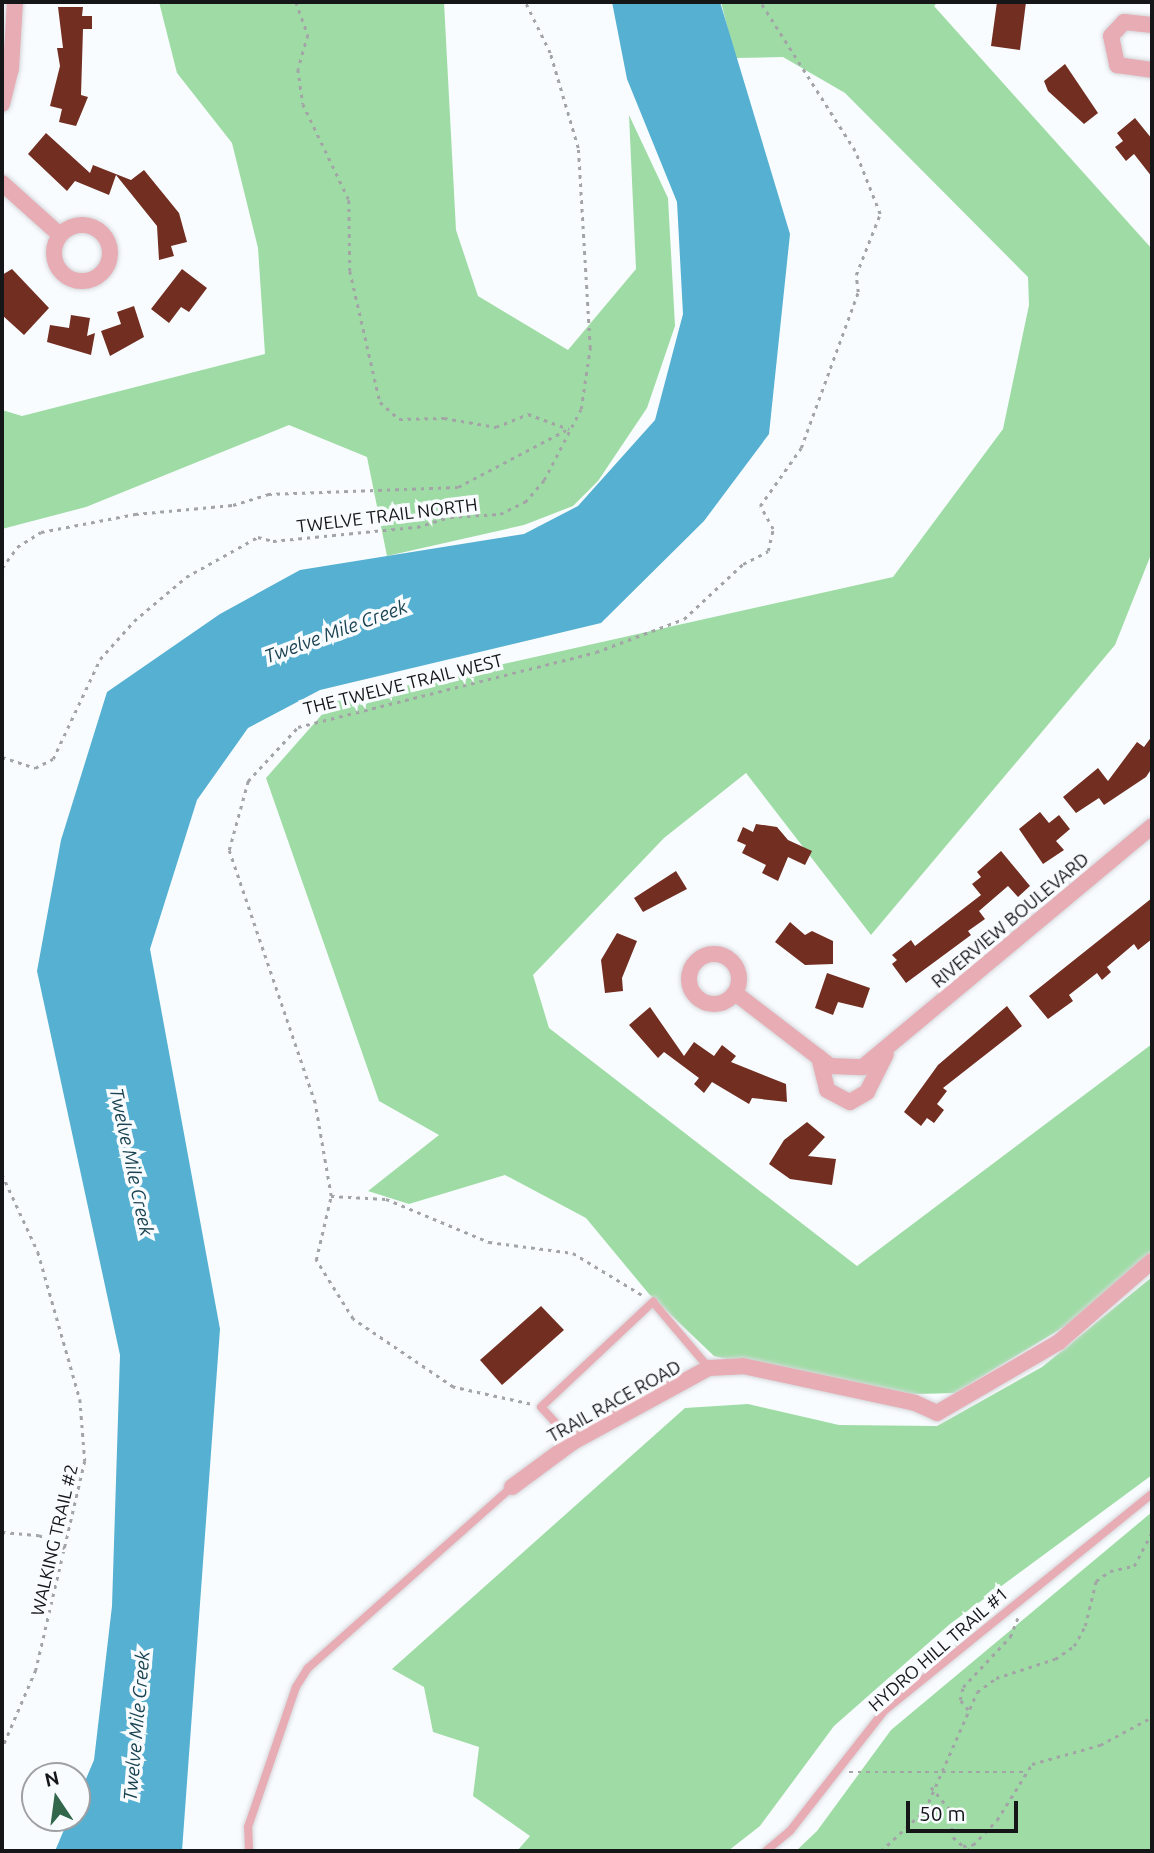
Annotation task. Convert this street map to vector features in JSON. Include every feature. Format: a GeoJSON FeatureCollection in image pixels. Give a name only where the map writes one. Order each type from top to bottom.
{"type":"FeatureCollection","features":[{"type":"Feature","properties":{"kind":"street"},"geometry":{"type":"LineString","coordinates":[[2,104],[11,69],[15,2]]}},
{"type":"Feature","properties":{"kind":"street"},"geometry":{"type":"LineString","coordinates":[[1152,25],[1124,22],[1111,36],[1111,48],[1125,70],[1152,70]]}},
{"type":"Feature","properties":{"kind":"street"},"geometry":{"type":"LineString","coordinates":[[2,183],[60,235]]}},
{"type":"Feature","properties":{"kind":"street","name":"RIVERVIEW BOULEVARD"},"geometry":{"type":"LineString","coordinates":[[735,993],[834,1068],[854,1069],[892,1042],[1152,826]]}},
{"type":"Feature","properties":{"kind":"street","name":"RIVERVIEW BOULEVARD"},"geometry":{"type":"LineString","coordinates":[[819,1058],[827,1090],[850,1102],[867,1092],[892,1042]]}},
{"type":"Feature","properties":{"kind":"street","name":"TRAIL RACE ROAD"},"geometry":{"type":"LineString","coordinates":[[512,1487],[573,1442],[709,1368],[743,1366],[915,1403],[937,1413],[1059,1342],[1152,1261]]}},
{"type":"Feature","properties":{"kind":"lane"},"geometry":{"type":"LineString","coordinates":[[573,1442],[541,1407],[653,1302],[709,1368]]}},
{"type":"Feature","properties":{"kind":"lane","name":"TRAIL RACE ROAD"},"geometry":{"type":"LineString","coordinates":[[249,1851],[248,1827],[296,1687],[307,1668],[512,1487]]}},
{"type":"Feature","properties":{"kind":"lane","name":"HYDRO HILL TRAIL #1"},"geometry":{"type":"LineString","coordinates":[[766,1851],[836,1773],[885,1710],[1152,1494]]}},
{"type":"Feature","properties":{"kind":"path"},"geometry":{"type":"LineString","coordinates":[[296,2],[308,36],[298,69],[303,104],[349,201],[350,271],[380,402],[399,419],[444,418],[487,428],[528,414],[569,429]]}},
{"type":"Feature","properties":{"kind":"path","name":"TWELVE TRAIL NORTH"},"geometry":{"type":"LineString","coordinates":[[2,757],[34,768],[53,759],[100,659],[134,621],[186,577],[258,537],[273,541],[417,527],[450,517],[500,514],[526,502],[544,480],[581,409],[590,348],[578,148],[550,53],[525,2]]}},
{"type":"Feature","properties":{"kind":"path","name":"THE TWELVE TRAIL WEST"},"geometry":{"type":"LineString","coordinates":[[541,1407],[453,1387],[353,1319],[316,1260],[331,1196],[315,1103],[229,850],[248,781],[298,727],[596,652],[684,619],[743,564],[768,551],[774,529],[760,506],[801,448],[858,292],[856,275],[880,214],[856,151],[760,2]]}},
{"type":"Feature","properties":{"kind":"path"},"geometry":{"type":"LineString","coordinates":[[2,568],[17,547],[41,532],[135,514],[233,505],[268,494],[458,487],[569,429]]}},
{"type":"Feature","properties":{"kind":"path","name":"WALKING TRAIL #2"},"geometry":{"type":"LineString","coordinates":[[2,1174],[38,1252],[85,1425],[85,1461],[68,1549],[36,1670],[2,1749]]}},
{"type":"Feature","properties":{"kind":"path"},"geometry":{"type":"LineString","coordinates":[[331,1196],[386,1199],[489,1242],[573,1253],[653,1302]]}},
{"type":"Feature","properties":{"kind":"path"},"geometry":{"type":"LineString","coordinates":[[2,1532],[39,1535],[68,1549]]}},
{"type":"Feature","properties":{"kind":"path"},"geometry":{"type":"LineString","coordinates":[[881,1851],[916,1821],[977,1692],[996,1678],[1055,1659],[1074,1646],[1085,1626],[1096,1581],[1110,1571],[1134,1566],[1152,1532]]}},
{"type":"Feature","properties":{"kind":"path"},"geometry":{"type":"LineString","coordinates":[[968,1710],[960,1700],[963,1687],[1010,1637],[1017,1602]]}},
{"type":"Feature","properties":{"kind":"path"},"geometry":{"type":"LineString","coordinates":[[967,1851],[996,1820],[1024,1772],[1054,1755],[1130,1732],[1152,1717]]}},
{"type":"Feature","properties":{"kind":"path"},"geometry":{"type":"LineString","coordinates":[[836,1773],[1024,1772]]}},
{"type":"Feature","properties":{"kind":"path"},"geometry":{"type":"LineString","coordinates":[[932,1787],[951,1811],[953,1837],[963,1846],[973,1845]]}},
{"type":"Feature","properties":{"kind":"green space"},"geometry":{"type":"Polygon","coordinates":[[[159,2],[444,2],[456,230],[478,296],[568,350],[636,269],[629,115],[668,198],[675,326],[647,408],[598,481],[573,506],[524,525],[387,556],[367,457],[289,425],[86,507],[2,529],[2,410],[22,416],[265,354],[258,248],[232,143],[177,73],[159,2]]]}},
{"type":"Feature","properties":{"kind":"green space"},"geometry":{"type":"Polygon","coordinates":[[[721,2],[938,2],[934,6],[1152,249],[1152,552],[1115,645],[871,935],[746,773],[664,838],[533,975],[549,1028],[857,1266],[1152,1044],[1152,1250],[1100,1305],[955,1393],[880,1395],[714,1356],[649,1294],[586,1218],[505,1175],[409,1204],[368,1191],[439,1135],[379,1101],[266,778],[333,702],[893,577],[1003,429],[1029,305],[1028,277],[845,93],[783,57],[735,58],[721,2]]]}},
{"type":"Feature","properties":{"kind":"green space"},"geometry":{"type":"Polygon","coordinates":[[[1152,1277],[1152,1475],[950,1624],[834,1726],[760,1826],[728,1851],[517,1851],[530,1836],[473,1796],[479,1747],[433,1732],[424,1687],[392,1669],[685,1408],[748,1404],[839,1425],[937,1426],[1042,1367],[1152,1277]]]}},
{"type":"Feature","properties":{"kind":"green space"},"geometry":{"type":"Polygon","coordinates":[[[1152,1512],[1152,1851],[796,1851],[817,1831],[891,1730],[1152,1512]]]}},
{"type":"Feature","properties":{"kind":"water","name":"Twelve Mile Creek"},"geometry":{"type":"Polygon","coordinates":[[[612,2],[720,2],[790,234],[769,434],[704,521],[601,623],[320,690],[248,728],[197,800],[150,949],[220,1329],[182,1851],[55,1851],[63,1832],[91,1832],[91,1767],[112,1606],[120,1355],[37,971],[61,840],[107,692],[220,614],[300,570],[524,534],[578,506],[655,420],[683,314],[677,202],[627,79],[612,2]]]}},
{"type":"Feature","properties":{"kind":"building"},"geometry":{"type":"Polygon","coordinates":[[[997,2],[1026,2],[1020,50],[991,46],[997,2]]]}},
{"type":"Feature","properties":{"kind":"building"},"geometry":{"type":"Polygon","coordinates":[[[58,7],[83,7],[82,16],[92,16],[92,29],[83,29],[81,95],[88,97],[76,126],[59,122],[62,109],[50,106],[60,66],[57,48],[63,48],[58,7]]]}},
{"type":"Feature","properties":{"kind":"building"},"geometry":{"type":"Polygon","coordinates":[[[1065,64],[1098,113],[1084,124],[1048,91],[1044,81],[1065,64]]]}},
{"type":"Feature","properties":{"kind":"building"},"geometry":{"type":"Polygon","coordinates":[[[1135,118],[1152,139],[1152,177],[1134,154],[1126,161],[1115,147],[1123,141],[1117,133],[1135,118]]]}},
{"type":"Feature","properties":{"kind":"building"},"geometry":{"type":"Polygon","coordinates":[[[46,133],[90,173],[93,165],[131,180],[144,170],[179,213],[187,242],[171,246],[174,256],[159,260],[157,226],[116,175],[109,195],[75,181],[67,191],[28,154],[46,133]]]}},
{"type":"Feature","properties":{"kind":"building"},"geometry":{"type":"Polygon","coordinates":[[[12,269],[49,308],[24,335],[2,315],[2,275],[12,269]]]}},
{"type":"Feature","properties":{"kind":"building"},"geometry":{"type":"Polygon","coordinates":[[[182,269],[207,288],[189,312],[181,307],[169,323],[151,309],[182,269]]]}},
{"type":"Feature","properties":{"kind":"building"},"geometry":{"type":"Polygon","coordinates":[[[134,306],[144,337],[110,356],[101,331],[121,324],[117,312],[134,306]]]}},
{"type":"Feature","properties":{"kind":"building"},"geometry":{"type":"Polygon","coordinates":[[[71,315],[90,318],[87,336],[95,333],[91,355],[47,342],[50,325],[69,328],[71,315]]]}},
{"type":"Feature","properties":{"kind":"building"},"geometry":{"type":"Polygon","coordinates":[[[1152,736],[1152,768],[1146,777],[1104,805],[1099,798],[1076,813],[1063,797],[1098,768],[1108,781],[1137,742],[1144,747],[1152,736]]]}},
{"type":"Feature","properties":{"kind":"building"},"geometry":{"type":"Polygon","coordinates":[[[1040,812],[1049,823],[1059,815],[1070,829],[1056,841],[1064,850],[1043,864],[1019,829],[1040,812]]]}},
{"type":"Feature","properties":{"kind":"building"},"geometry":{"type":"Polygon","coordinates":[[[756,824],[777,827],[788,840],[812,851],[805,865],[788,857],[778,881],[762,873],[766,865],[742,853],[746,845],[737,841],[743,827],[753,832],[756,824]]]}},
{"type":"Feature","properties":{"kind":"building"},"geometry":{"type":"Polygon","coordinates":[[[1001,851],[1030,886],[1018,897],[1008,886],[979,911],[985,919],[968,931],[971,935],[906,983],[892,964],[897,960],[892,955],[911,940],[915,946],[981,895],[972,884],[981,877],[977,872],[1001,851]]]}},
{"type":"Feature","properties":{"kind":"building"},"geometry":{"type":"Polygon","coordinates":[[[676,871],[687,889],[643,912],[634,898],[676,871]]]}},
{"type":"Feature","properties":{"kind":"building"},"geometry":{"type":"Polygon","coordinates":[[[1152,898],[1152,939],[1138,950],[1134,944],[1107,967],[1111,972],[1102,980],[1097,973],[1069,995],[1073,1001],[1048,1019],[1029,996],[1152,898]]]}},
{"type":"Feature","properties":{"kind":"building"},"geometry":{"type":"Polygon","coordinates":[[[790,922],[805,935],[812,931],[833,941],[833,964],[805,965],[775,942],[790,922]]]}},
{"type":"Feature","properties":{"kind":"building"},"geometry":{"type":"Polygon","coordinates":[[[617,933],[637,941],[622,978],[623,991],[605,993],[601,960],[617,933]]]}},
{"type":"Feature","properties":{"kind":"building"},"geometry":{"type":"Polygon","coordinates":[[[827,973],[870,988],[863,1008],[838,1002],[833,1015],[815,1008],[827,973]]]}},
{"type":"Feature","properties":{"kind":"building"},"geometry":{"type":"Polygon","coordinates":[[[1007,1006],[1022,1026],[943,1088],[947,1091],[937,1104],[944,1110],[934,1123],[927,1118],[921,1126],[904,1112],[938,1065],[1007,1006]]]}},
{"type":"Feature","properties":{"kind":"building"},"geometry":{"type":"Polygon","coordinates":[[[650,1007],[684,1056],[694,1042],[714,1056],[722,1045],[736,1056],[731,1062],[786,1084],[787,1102],[752,1098],[749,1104],[712,1082],[704,1093],[694,1084],[699,1078],[664,1052],[658,1058],[629,1025],[650,1007]]]}},
{"type":"Feature","properties":{"kind":"building"},"geometry":{"type":"Polygon","coordinates":[[[807,1122],[825,1137],[808,1156],[836,1159],[832,1185],[790,1179],[769,1164],[784,1140],[807,1122]]]}},
{"type":"Feature","properties":{"kind":"building"},"geometry":{"type":"Polygon","coordinates":[[[541,1306],[564,1330],[502,1385],[480,1360],[541,1306]]]}}]}
